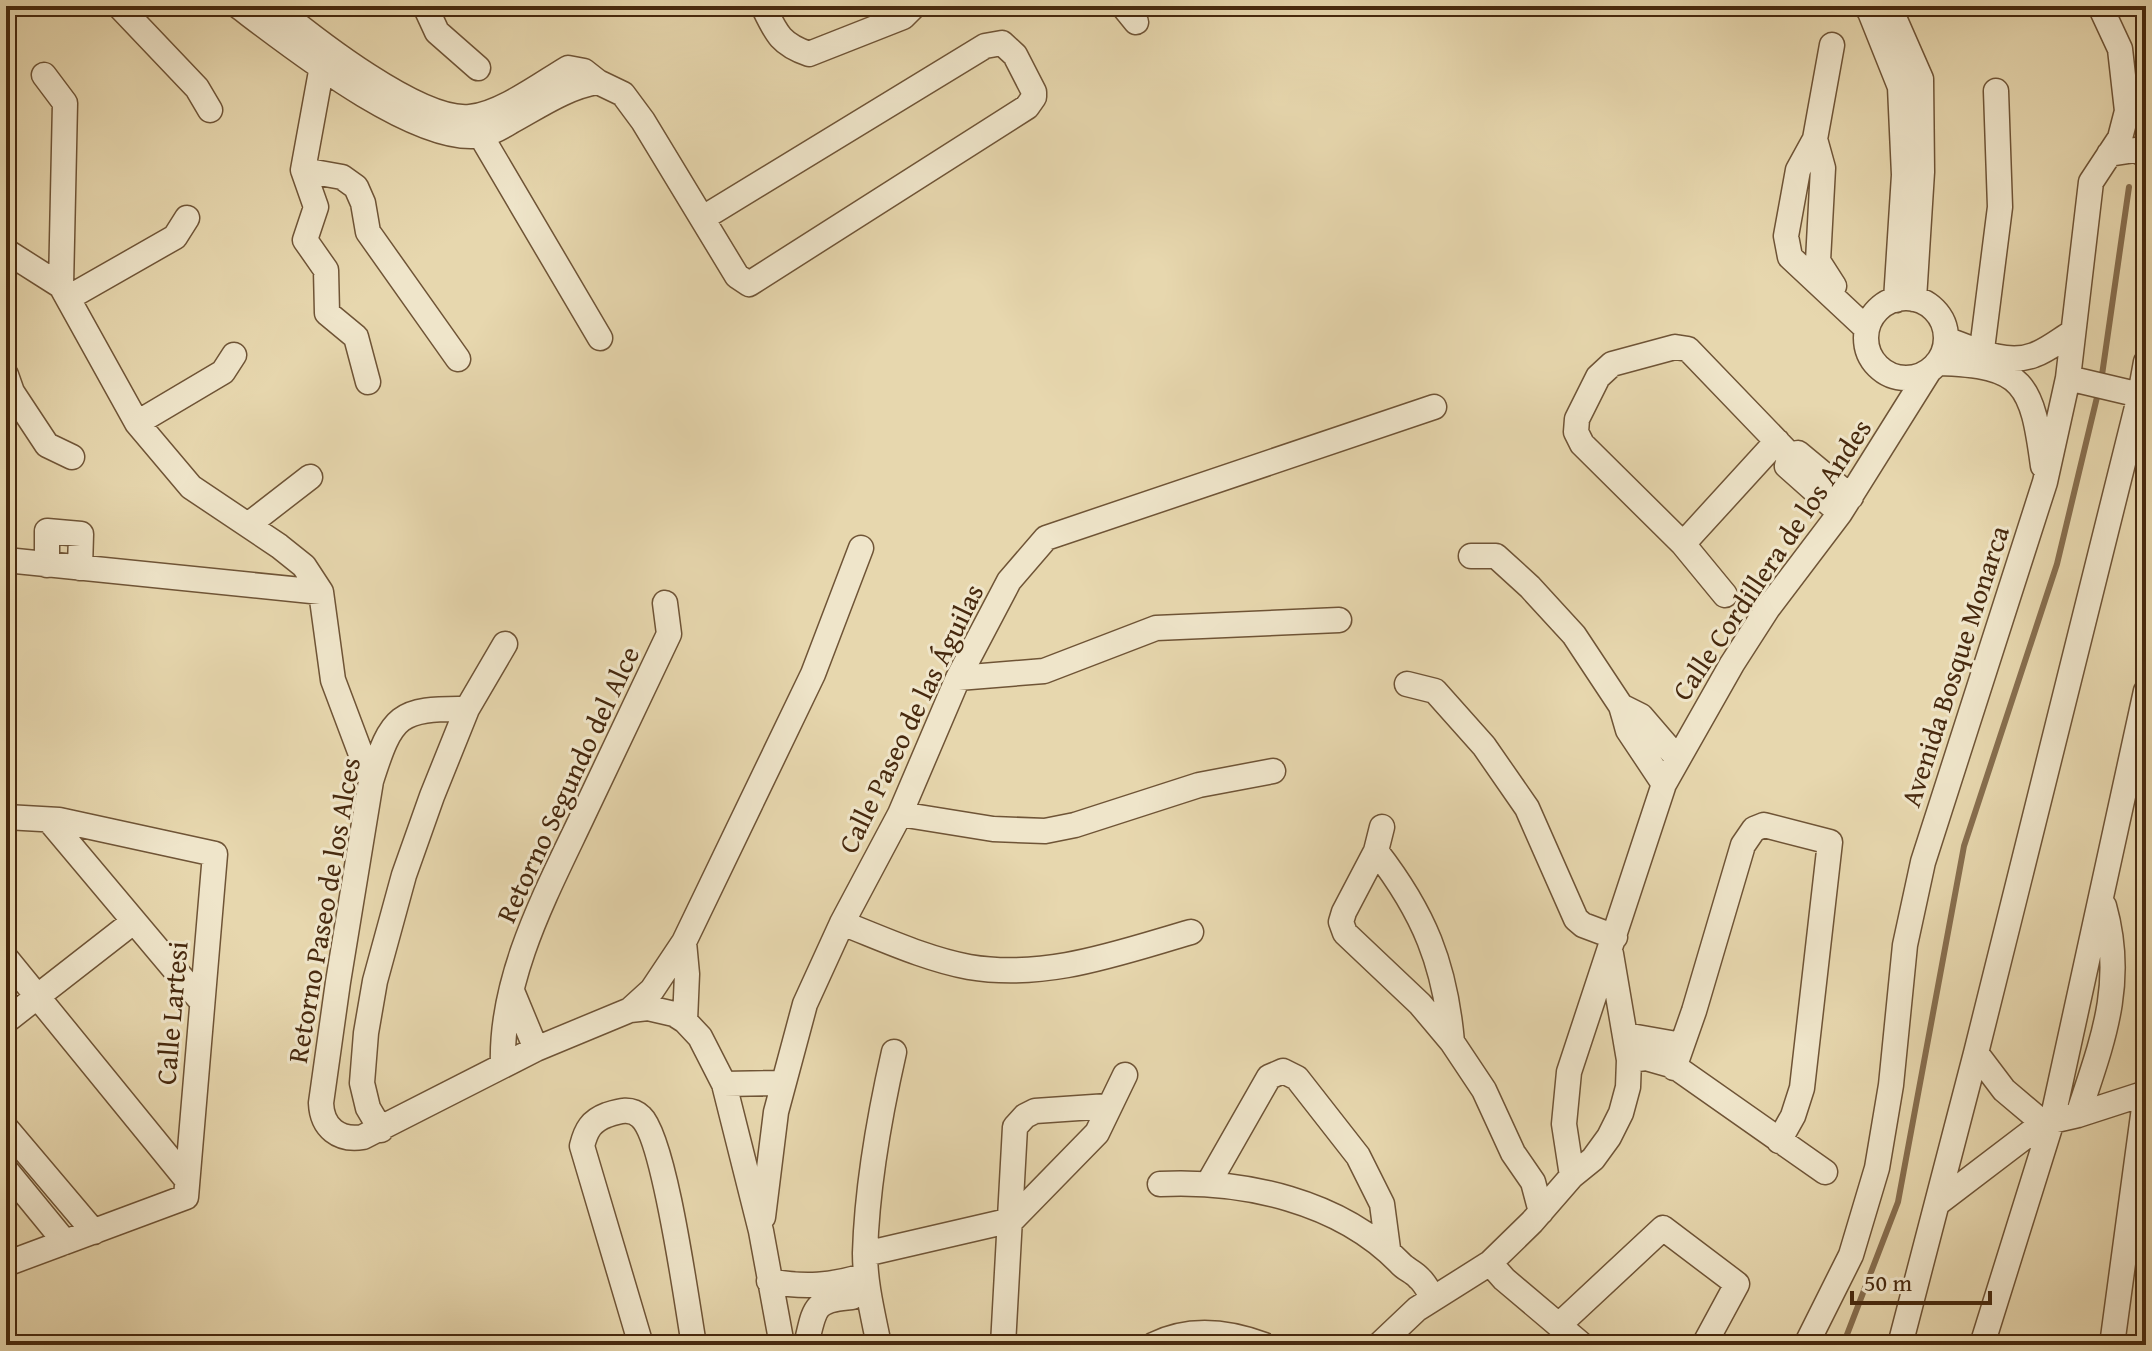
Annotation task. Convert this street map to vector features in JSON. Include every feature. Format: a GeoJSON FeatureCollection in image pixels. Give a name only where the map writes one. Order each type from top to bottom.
{"type":"FeatureCollection","features":[{"type":"Feature","properties":{"kind":"street"},"geometry":{"type":"LineString","coordinates":[[119,6],[197,88],[210,110]]}},
{"type":"Feature","properties":{"kind":"street"},"geometry":{"type":"LineString","coordinates":[[238,6],[323,58],[436,112],[491,125],[568,68],[584,71],[623,94],[643,121],[737,276],[749,284],[1027,107],[1034,92],[1011,50],[1002,43],[985,46],[703,218]]}},
{"type":"Feature","properties":{"kind":"street"},"geometry":{"type":"LineString","coordinates":[[274,6],[323,58]]}},
{"type":"Feature","properties":{"kind":"street"},"geometry":{"type":"LineString","coordinates":[[425,6],[437,32],[478,68]]}},
{"type":"Feature","properties":{"kind":"street"},"geometry":{"type":"LineString","coordinates":[[763,6],[777,34],[790,47],[809,54],[903,17],[914,6]]}},
{"type":"Feature","properties":{"kind":"street"},"geometry":{"type":"LineString","coordinates":[[1866,6],[1900,87],[1904,175],[1888,310]]}},
{"type":"Feature","properties":{"kind":"street"},"geometry":{"type":"LineString","coordinates":[[1889,6],[1921,79],[1922,172],[1888,310],[1866,339],[1871,357],[1884,372],[1893,376],[1917,377],[1933,367],[2037,354],[2073,332]]}},
{"type":"Feature","properties":{"kind":"street","name":"Avenida Bosque Monarca"},"geometry":{"type":"LineString","coordinates":[[1806,1345],[1851,1255],[1864,1220],[1877,1168],[1891,1085],[1905,945],[1923,862],[2078,380],[2073,332],[2091,182],[2120,138],[2127,111],[2120,49],[2100,6]]}},
{"type":"Feature","properties":{"kind":"street"},"geometry":{"type":"LineString","coordinates":[[1832,45],[1815,139],[1798,170],[1786,236],[1790,257],[1888,310]]}},
{"type":"Feature","properties":{"kind":"street"},"geometry":{"type":"LineString","coordinates":[[323,58],[303,170],[316,207],[305,240],[326,270],[327,313],[356,337],[368,382]]}},
{"type":"Feature","properties":{"kind":"street"},"geometry":{"type":"LineString","coordinates":[[44,75],[65,103],[64,292]]}},
{"type":"Feature","properties":{"kind":"street"},"geometry":{"type":"LineString","coordinates":[[1981,359],[2000,207],[1996,91]]}},
{"type":"Feature","properties":{"kind":"street"},"geometry":{"type":"LineString","coordinates":[[491,125],[600,338]]}},
{"type":"Feature","properties":{"kind":"street"},"geometry":{"type":"LineString","coordinates":[[1815,139],[1823,168],[1818,261],[1832,285],[1888,310],[1934,309],[1945,328],[1946,339],[1933,367]]}},
{"type":"Feature","properties":{"kind":"street"},"geometry":{"type":"LineString","coordinates":[[2109,154],[2135,150],[2146,155]]}},
{"type":"Feature","properties":{"kind":"street"},"geometry":{"type":"LineString","coordinates":[[303,170],[342,177],[356,187],[363,203],[368,232],[458,359]]}},
{"type":"Feature","properties":{"kind":"street"},"geometry":{"type":"LineString","coordinates":[[64,292],[175,237],[187,218]]}},
{"type":"Feature","properties":{"kind":"street"},"geometry":{"type":"LineString","coordinates":[[6,251],[64,292],[137,423],[191,487],[304,566],[321,592],[333,680],[371,781]]}},
{"type":"Feature","properties":{"kind":"street"},"geometry":{"type":"LineString","coordinates":[[1946,339],[2000,371],[2026,391],[2037,420],[2045,482]]}},
{"type":"Feature","properties":{"kind":"street"},"geometry":{"type":"LineString","coordinates":[[1725,595],[1683,544],[1582,444],[1576,432],[1577,419],[1598,377],[1612,364],[1675,347],[1688,349],[1783,448],[1787,466],[1845,505]]}},
{"type":"Feature","properties":{"kind":"street"},"geometry":{"type":"LineString","coordinates":[[137,423],[223,372],[234,355]]}},
{"type":"Feature","properties":{"kind":"street"},"geometry":{"type":"LineString","coordinates":[[1900,1345],[1976,1053],[2146,362]]}},
{"type":"Feature","properties":{"kind":"street","name":"Calle Cordillera de los Andes"},"geometry":{"type":"LineString","coordinates":[[1572,1176],[1565,1137],[1565,1098],[1572,1060],[1664,784],[1746,642],[1845,505],[1933,367]]}},
{"type":"Feature","properties":{"kind":"street"},"geometry":{"type":"LineString","coordinates":[[6,375],[12,392],[47,445],[72,457]]}},
{"type":"Feature","properties":{"kind":"street","name":"Calle Cordillera de los Andes"},"geometry":{"type":"LineString","coordinates":[[1893,376],[1896,425]]}},
{"type":"Feature","properties":{"kind":"street"},"geometry":{"type":"LineString","coordinates":[[2078,380],[2140,395]]}},
{"type":"Feature","properties":{"kind":"street","name":"Calle Paseo de las Águilas"},"geometry":{"type":"LineString","coordinates":[[761,1231],[776,1112],[805,1004],[842,923],[900,814],[958,678],[1009,581],[1046,538],[1434,407]]}},
{"type":"Feature","properties":{"kind":"street"},"geometry":{"type":"LineString","coordinates":[[1683,544],[1783,448]]}},
{"type":"Feature","properties":{"kind":"street"},"geometry":{"type":"LineString","coordinates":[[248,525],[310,477]]}},
{"type":"Feature","properties":{"kind":"street"},"geometry":{"type":"LineString","coordinates":[[47,565],[47,531],[81,534],[80,568]]}},
{"type":"Feature","properties":{"kind":"street"},"geometry":{"type":"LineString","coordinates":[[630,1010],[652,990],[684,942],[813,674],[861,548]]}},
{"type":"Feature","properties":{"kind":"street"},"geometry":{"type":"LineString","coordinates":[[1471,556],[1496,556],[1530,587],[1574,635],[1621,706],[1628,730],[1664,784]]}},
{"type":"Feature","properties":{"kind":"street"},"geometry":{"type":"LineString","coordinates":[[6,560],[321,592]]}},
{"type":"Feature","properties":{"kind":"street","name":"Retorno Segundo del Alce"},"geometry":{"type":"LineString","coordinates":[[503,1065],[504,1028],[512,991],[541,905],[669,634],[665,603]]}},
{"type":"Feature","properties":{"kind":"street"},"geometry":{"type":"LineString","coordinates":[[958,678],[1044,671],[1156,628],[1339,620]]}},
{"type":"Feature","properties":{"kind":"street"},"geometry":{"type":"LineString","coordinates":[[381,1130],[368,1108],[362,1083],[375,981],[404,875],[432,796],[467,709],[505,644]]}},
{"type":"Feature","properties":{"kind":"street"},"geometry":{"type":"LineString","coordinates":[[1407,684],[1435,691],[1484,746],[1527,808],[1571,911],[1583,925],[1613,943]]}},
{"type":"Feature","properties":{"kind":"street"},"geometry":{"type":"LineString","coordinates":[[1982,1345],[2048,1122],[2102,899],[2146,691]]}},
{"type":"Feature","properties":{"kind":"street"},"geometry":{"type":"LineString","coordinates":[[1621,706],[1641,716],[1678,759]]}},
{"type":"Feature","properties":{"kind":"street","name":"Retorno Paseo de los Alces"},"geometry":{"type":"LineString","coordinates":[[467,709],[426,708],[408,714],[396,723],[389,735],[371,781],[321,1103],[328,1127],[340,1136],[351,1139],[381,1130],[536,1049],[630,1010],[661,1010],[685,1021]]}},
{"type":"Feature","properties":{"kind":"street"},"geometry":{"type":"LineString","coordinates":[[900,814],[993,829],[1045,831],[1075,825],[1199,785],[1273,771]]}},
{"type":"Feature","properties":{"kind":"street","name":"Calle Lartesi"},"geometry":{"type":"LineString","coordinates":[[6,817],[49,820],[215,854],[187,1180]]}},
{"type":"Feature","properties":{"kind":"street"},"geometry":{"type":"LineString","coordinates":[[49,820],[202,1002]]}},
{"type":"Feature","properties":{"kind":"street"},"geometry":{"type":"LineString","coordinates":[[1674,1068],[1748,835],[1764,825],[1830,842],[1802,1088],[1793,1116],[1779,1141]]}},
{"type":"Feature","properties":{"kind":"street"},"geometry":{"type":"LineString","coordinates":[[1382,827],[1376,851],[1344,912],[1341,922],[1345,933],[1420,1004],[1452,1042],[1484,1090],[1513,1153],[1521,1192],[1537,1217]]}},
{"type":"Feature","properties":{"kind":"street"},"geometry":{"type":"LineString","coordinates":[[1376,851],[1402,884],[1423,920],[1442,973],[1452,1042]]}},
{"type":"Feature","properties":{"kind":"street"},"geometry":{"type":"LineString","coordinates":[[2078,1115],[2105,1036],[2111,1006],[2113,946],[2102,899]]}},
{"type":"Feature","properties":{"kind":"street"},"geometry":{"type":"LineString","coordinates":[[1571,911],[1622,913]]}},
{"type":"Feature","properties":{"kind":"street"},"geometry":{"type":"LineString","coordinates":[[6,1021],[133,922]]}},
{"type":"Feature","properties":{"kind":"street"},"geometry":{"type":"LineString","coordinates":[[842,923],[913,951],[966,966],[1028,971],[1080,964],[1191,932]]}},
{"type":"Feature","properties":{"kind":"street"},"geometry":{"type":"LineString","coordinates":[[684,942],[687,974],[685,1021],[708,1048],[724,1084],[761,1231],[782,1345]]}},
{"type":"Feature","properties":{"kind":"street","name":"Calle Cordillera de los Andes"},"geometry":{"type":"LineString","coordinates":[[1391,1341],[1425,1304],[1498,1256],[1572,1176],[1593,1159],[1615,1125],[1628,1087],[1629,1060],[1613,943]]}},
{"type":"Feature","properties":{"kind":"street"},"geometry":{"type":"LineString","coordinates":[[6,958],[187,1180],[186,1197],[6,1264]]}},
{"type":"Feature","properties":{"kind":"street"},"geometry":{"type":"LineString","coordinates":[[512,991],[536,1049]]}},
{"type":"Feature","properties":{"kind":"street"},"geometry":{"type":"LineString","coordinates":[[1584,1023],[1598,1016],[1606,1016],[1623,1028],[1682,1045]]}},
{"type":"Feature","properties":{"kind":"street"},"geometry":{"type":"LineString","coordinates":[[879,1345],[867,1278],[877,1129],[894,1052]]}},
{"type":"Feature","properties":{"kind":"street"},"geometry":{"type":"LineString","coordinates":[[1976,1053],[2004,1090],[2048,1122]]}},
{"type":"Feature","properties":{"kind":"street"},"geometry":{"type":"LineString","coordinates":[[1629,1060],[1646,1058],[1674,1068],[1825,1172]]}},
{"type":"Feature","properties":{"kind":"street"},"geometry":{"type":"LineString","coordinates":[[1208,1184],[1269,1077],[1283,1071],[1297,1078],[1358,1156],[1382,1204],[1395,1257]]}},
{"type":"Feature","properties":{"kind":"street"},"geometry":{"type":"LineString","coordinates":[[806,1345],[813,1317],[824,1301],[867,1278],[1012,1220],[1097,1133],[1125,1075]]}},
{"type":"Feature","properties":{"kind":"street"},"geometry":{"type":"LineString","coordinates":[[724,1084],[783,1083]]}},
{"type":"Feature","properties":{"kind":"street"},"geometry":{"type":"LineString","coordinates":[[1938,1203],[2048,1122],[2146,1093],[2112,1345]]}},
{"type":"Feature","properties":{"kind":"street"},"geometry":{"type":"LineString","coordinates":[[1003,1345],[1015,1127],[1035,1111],[1108,1106]]}},
{"type":"Feature","properties":{"kind":"street"},"geometry":{"type":"LineString","coordinates":[[641,1345],[582,1146],[585,1135],[596,1119],[620,1111],[638,1114],[648,1127],[671,1209],[694,1345]]}},
{"type":"Feature","properties":{"kind":"street"},"geometry":{"type":"LineString","coordinates":[[6,1128],[94,1232]]}},
{"type":"Feature","properties":{"kind":"street"},"geometry":{"type":"LineString","coordinates":[[6,1170],[65,1242]]}},
{"type":"Feature","properties":{"kind":"street"},"geometry":{"type":"LineString","coordinates":[[1160,1184],[1208,1184],[1256,1190],[1303,1203],[1347,1223],[1395,1257],[1420,1278],[1425,1304]]}},
{"type":"Feature","properties":{"kind":"street"},"geometry":{"type":"LineString","coordinates":[[1559,1325],[1663,1228],[1737,1284],[1704,1345]]}},
{"type":"Feature","properties":{"kind":"street"},"geometry":{"type":"LineString","coordinates":[[1498,1256],[1520,1266],[1526,1295],[1582,1345]]}},
{"type":"Feature","properties":{"kind":"street"},"geometry":{"type":"LineString","coordinates":[[769,1281],[793,1286],[818,1286],[867,1278]]}},
{"type":"Feature","properties":{"kind":"street"},"geometry":{"type":"LineString","coordinates":[[1153,1345],[1192,1332],[1215,1333],[1253,1343]]}},
{"type":"Feature","properties":{"kind":"waterway"},"geometry":{"type":"LineString","coordinates":[[2101,382],[2129,187]]}},
{"type":"Feature","properties":{"kind":"waterway"},"geometry":{"type":"LineString","coordinates":[[1843,1345],[1898,1202],[1964,846],[2057,564],[2098,393]]}}]}
